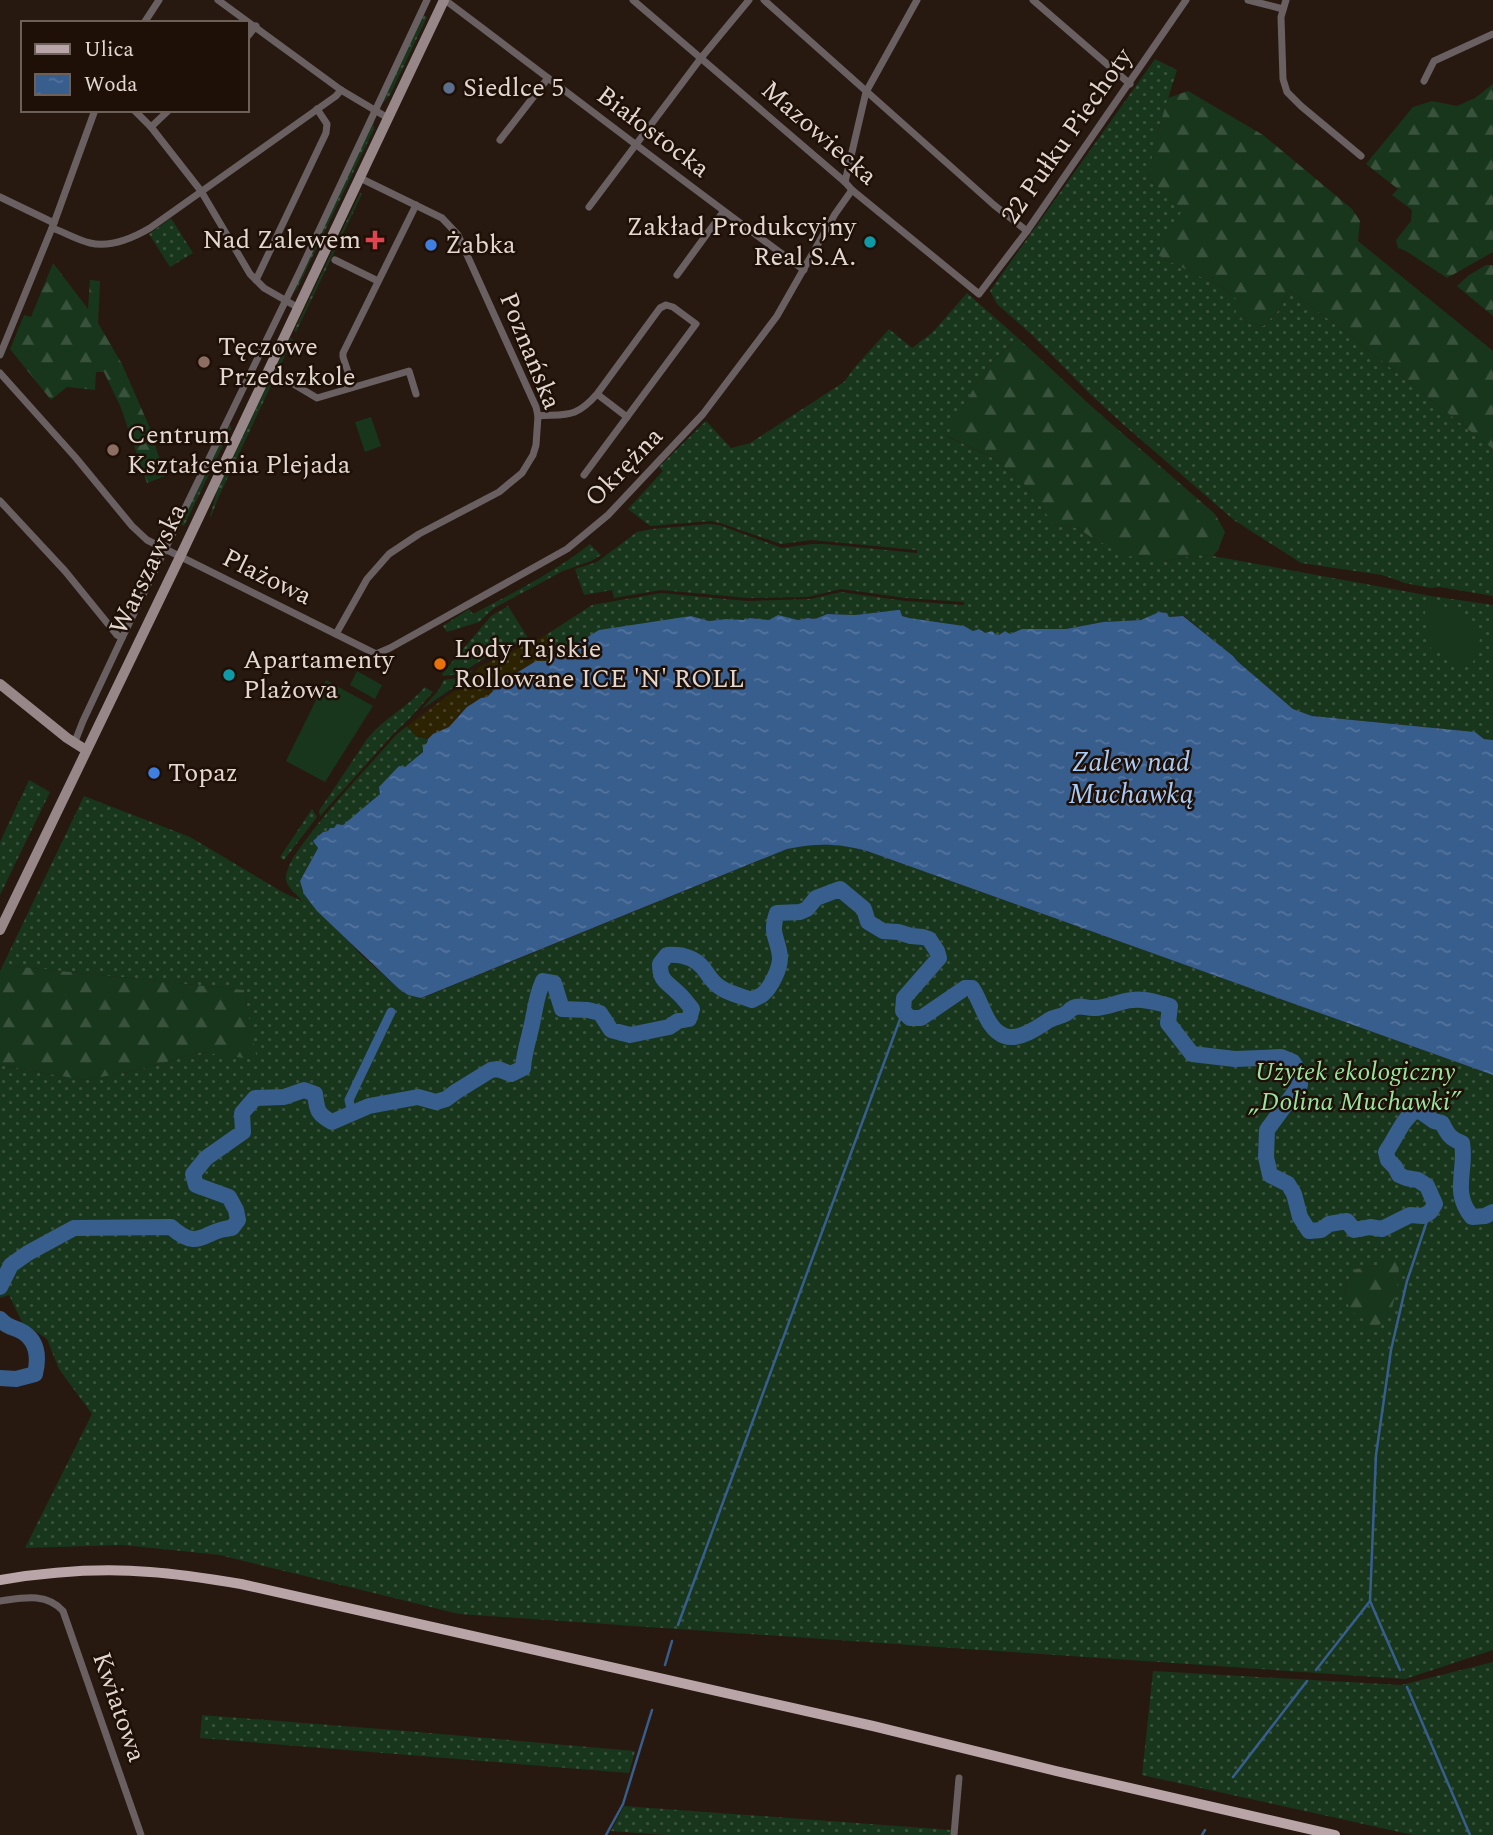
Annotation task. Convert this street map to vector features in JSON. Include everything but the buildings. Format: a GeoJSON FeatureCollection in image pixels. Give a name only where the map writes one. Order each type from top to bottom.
{"type":"FeatureCollection","features":[{"type":"Feature","properties":{"kind":"main road","name":"Warszawska"},"geometry":{"type":"LineString","coordinates":[[0,930],[445,0]]}},
{"type":"Feature","properties":{"kind":"main road"},"geometry":{"type":"LineString","coordinates":[[0,684],[74,744],[86,750]]}},
{"type":"Feature","properties":{"kind":"main road"},"geometry":{"type":"LineString","coordinates":[[0,1580],[124,1571],[241,1584],[873,1726],[1335,1835]]}},
{"type":"Feature","properties":{"kind":"street"},"geometry":{"type":"LineString","coordinates":[[145,21],[159,0]]}},
{"type":"Feature","properties":{"kind":"street"},"geometry":{"type":"LineString","coordinates":[[218,0],[341,90],[388,118]]}},
{"type":"Feature","properties":{"kind":"street"},"geometry":{"type":"LineString","coordinates":[[74,744],[427,0]]}},
{"type":"Feature","properties":{"kind":"street","name":"Białostocka"},"geometry":{"type":"LineString","coordinates":[[445,0],[723,212],[804,270]]}},
{"type":"Feature","properties":{"kind":"street","name":"Mazowiecka"},"geometry":{"type":"LineString","coordinates":[[633,0],[852,190],[979,294]]}},
{"type":"Feature","properties":{"kind":"street"},"geometry":{"type":"LineString","coordinates":[[589,207],[701,58],[749,0]]}},
{"type":"Feature","properties":{"kind":"street"},"geometry":{"type":"LineString","coordinates":[[764,0],[994,205],[1027,231]]}},
{"type":"Feature","properties":{"kind":"street"},"geometry":{"type":"LineString","coordinates":[[845,182],[866,92],[918,0]]}},
{"type":"Feature","properties":{"kind":"street"},"geometry":{"type":"LineString","coordinates":[[1033,0],[1130,84]]}},
{"type":"Feature","properties":{"kind":"street","name":"22 Pułku Piechoty"},"geometry":{"type":"LineString","coordinates":[[979,294],[1027,231],[1186,0]]}},
{"type":"Feature","properties":{"kind":"street"},"geometry":{"type":"LineString","coordinates":[[1248,0],[1283,9]]}},
{"type":"Feature","properties":{"kind":"street"},"geometry":{"type":"LineString","coordinates":[[1286,0],[1281,17],[1283,79],[1287,92],[1361,156]]}},
{"type":"Feature","properties":{"kind":"street"},"geometry":{"type":"LineString","coordinates":[[248,36],[256,26]]}},
{"type":"Feature","properties":{"kind":"street"},"geometry":{"type":"LineString","coordinates":[[1424,81],[1434,61],[1493,34]]}},
{"type":"Feature","properties":{"kind":"street"},"geometry":{"type":"LineString","coordinates":[[500,140],[548,78]]}},
{"type":"Feature","properties":{"kind":"street"},"geometry":{"type":"LineString","coordinates":[[0,197],[86,242],[97,244],[125,241],[150,228],[341,90]]}},
{"type":"Feature","properties":{"kind":"street"},"geometry":{"type":"LineString","coordinates":[[256,280],[326,133],[327,124],[317,109]]}},
{"type":"Feature","properties":{"kind":"street"},"geometry":{"type":"LineString","coordinates":[[0,355],[53,225],[94,112]]}},
{"type":"Feature","properties":{"kind":"street"},"geometry":{"type":"LineString","coordinates":[[136,112],[201,191],[250,274],[264,288],[297,307]]}},
{"type":"Feature","properties":{"kind":"street"},"geometry":{"type":"LineString","coordinates":[[151,127],[167,112]]}},
{"type":"Feature","properties":{"kind":"street","name":"Poznańska"},"geometry":{"type":"LineString","coordinates":[[336,634],[367,579],[389,554],[419,534],[499,492],[522,473],[533,456],[538,416],[517,363],[458,235],[442,218],[360,178]]}},
{"type":"Feature","properties":{"kind":"street","name":"Okrężna"},"geometry":{"type":"LineString","coordinates":[[336,634],[376,654],[389,649],[538,566],[585,536],[634,489],[703,414],[777,316],[852,190]]}},
{"type":"Feature","properties":{"kind":"street"},"geometry":{"type":"LineString","coordinates":[[353,387],[343,353],[416,205]]}},
{"type":"Feature","properties":{"kind":"street"},"geometry":{"type":"LineString","coordinates":[[677,275],[723,212]]}},
{"type":"Feature","properties":{"kind":"street"},"geometry":{"type":"LineString","coordinates":[[335,260],[379,281]]}},
{"type":"Feature","properties":{"kind":"street"},"geometry":{"type":"LineString","coordinates":[[538,416],[568,414],[586,407],[660,308],[666,305],[673,307],[696,324],[584,475]]}},
{"type":"Feature","properties":{"kind":"street"},"geometry":{"type":"LineString","coordinates":[[281,376],[317,398],[409,370],[416,394]]}},
{"type":"Feature","properties":{"kind":"street","name":"Plażowa"},"geometry":{"type":"LineString","coordinates":[[0,373],[147,540],[336,634]]}},
{"type":"Feature","properties":{"kind":"street"},"geometry":{"type":"LineString","coordinates":[[597,394],[627,417]]}},
{"type":"Feature","properties":{"kind":"street"},"geometry":{"type":"LineString","coordinates":[[0,501],[122,638]]}},
{"type":"Feature","properties":{"kind":"street","name":"Kwiatowa"},"geometry":{"type":"LineString","coordinates":[[0,1601],[31,1597],[48,1600],[60,1607],[141,1835]]}},
{"type":"Feature","properties":{"kind":"street"},"geometry":{"type":"LineString","coordinates":[[954,1835],[959,1778]]}},
{"type":"Feature","properties":{"kind":"green space"},"geometry":{"type":"Polygon","coordinates":[[[424,15],[427,17],[390,95],[381,105],[424,15]]]}},
{"type":"Feature","properties":{"kind":"green space"},"geometry":{"type":"Polygon","coordinates":[[[1155,59],[1177,70],[1158,131],[1149,179],[1183,211],[1159,256],[1223,288],[1239,301],[1235,318],[1263,326],[1278,311],[1289,290],[1493,449],[1493,596],[1440,587],[1430,588],[1382,575],[1301,563],[1234,520],[1124,425],[997,304],[990,291],[1155,59]]]}},
{"type":"Feature","properties":{"kind":"green space"},"geometry":{"type":"Polygon","coordinates":[[[1493,84],[1493,252],[1447,278],[1398,248],[1396,240],[1411,221],[1412,210],[1392,195],[1398,189],[1366,164],[1413,107],[1432,101],[1457,106],[1475,98],[1493,84]]]}},
{"type":"Feature","properties":{"kind":"green space"},"geometry":{"type":"Polygon","coordinates":[[[1188,91],[1263,135],[1352,209],[1360,221],[1358,241],[1493,351],[1493,449],[1289,290],[1278,311],[1263,326],[1234,318],[1239,301],[1223,288],[1159,256],[1162,241],[1182,211],[1149,179],[1152,158],[1168,98],[1188,91]]]}},
{"type":"Feature","properties":{"kind":"green space"},"geometry":{"type":"Polygon","coordinates":[[[373,121],[374,129],[293,293],[373,121]]]}},
{"type":"Feature","properties":{"kind":"green space"},"geometry":{"type":"Polygon","coordinates":[[[360,193],[362,194],[296,332],[294,331],[360,193]]]}},
{"type":"Feature","properties":{"kind":"green space"},"geometry":{"type":"Polygon","coordinates":[[[171,218],[193,253],[170,267],[149,234],[171,218]]]}},
{"type":"Feature","properties":{"kind":"green space"},"geometry":{"type":"Polygon","coordinates":[[[53,263],[88,309],[90,280],[100,281],[98,323],[122,364],[149,426],[165,476],[147,483],[121,408],[104,372],[96,372],[95,390],[67,387],[51,400],[10,349],[24,315],[31,317],[53,263]]]}},
{"type":"Feature","properties":{"kind":"green space"},"geometry":{"type":"Polygon","coordinates":[[[1486,265],[1493,265],[1493,316],[1457,286],[1486,265]]]}},
{"type":"Feature","properties":{"kind":"green space"},"geometry":{"type":"Polygon","coordinates":[[[967,293],[1018,338],[989,364],[948,437],[994,458],[1024,484],[1054,524],[1078,528],[1092,538],[1165,561],[1199,555],[1213,556],[1493,605],[1493,740],[1484,739],[1475,732],[1312,716],[1293,709],[1184,616],[1169,617],[1167,613],[1160,612],[1141,620],[1103,622],[1066,629],[1022,629],[1010,634],[1005,631],[999,635],[973,631],[963,626],[909,618],[887,611],[855,615],[826,614],[815,619],[798,620],[750,618],[709,621],[691,616],[588,636],[573,646],[548,656],[544,654],[551,649],[546,635],[592,605],[661,593],[747,601],[810,599],[841,592],[905,601],[964,605],[964,602],[906,598],[841,589],[808,597],[748,598],[661,590],[614,598],[612,590],[584,595],[575,569],[597,562],[637,532],[709,524],[719,525],[782,548],[824,544],[917,553],[917,550],[812,540],[781,544],[711,521],[650,526],[628,509],[663,471],[659,467],[706,421],[731,448],[750,443],[844,382],[889,329],[912,348],[933,332],[967,293]]]}},
{"type":"Feature","properties":{"kind":"green space"},"geometry":{"type":"Polygon","coordinates":[[[290,338],[293,339],[211,517],[217,491],[290,338]]]}},
{"type":"Feature","properties":{"kind":"green space"},"geometry":{"type":"Polygon","coordinates":[[[1018,338],[1215,514],[1225,532],[1213,556],[1199,555],[1165,561],[1128,556],[1078,528],[1054,524],[1024,484],[994,458],[947,436],[989,364],[1018,338]]]}},
{"type":"Feature","properties":{"kind":"green space"},"geometry":{"type":"Polygon","coordinates":[[[371,417],[381,446],[365,452],[355,422],[371,417]]]}},
{"type":"Feature","properties":{"kind":"green space"},"geometry":{"type":"Polygon","coordinates":[[[230,424],[231,429],[184,526],[180,524],[230,424]]]}},
{"type":"Feature","properties":{"kind":"green space"},"geometry":{"type":"Polygon","coordinates":[[[590,544],[601,555],[563,571],[494,608],[479,622],[447,632],[443,626],[469,609],[473,614],[518,590],[563,564],[590,544]]]}},
{"type":"Feature","properties":{"kind":"green space"},"geometry":{"type":"Polygon","coordinates":[[[1427,601],[1461,612],[1461,622],[1477,627],[1482,633],[1472,665],[1456,666],[1447,656],[1432,650],[1426,639],[1429,627],[1424,621],[1427,601]]]}},
{"type":"Feature","properties":{"kind":"green space"},"geometry":{"type":"Polygon","coordinates":[[[508,606],[528,638],[483,659],[460,674],[443,676],[491,616],[508,606]]]}},
{"type":"Feature","properties":{"kind":"green space"},"geometry":{"type":"Polygon","coordinates":[[[473,670],[467,678],[422,709],[444,680],[457,678],[473,670]]]}},
{"type":"Feature","properties":{"kind":"green space"},"geometry":{"type":"Polygon","coordinates":[[[357,671],[382,685],[375,699],[350,685],[357,671]]]}},
{"type":"Feature","properties":{"kind":"green space"},"geometry":{"type":"Polygon","coordinates":[[[326,680],[373,706],[325,782],[286,761],[326,680]]]}},
{"type":"Feature","properties":{"kind":"green space"},"geometry":{"type":"Polygon","coordinates":[[[425,687],[433,692],[320,816],[319,811],[367,739],[425,687]]]}},
{"type":"Feature","properties":{"kind":"green space","name":"Użytek ekologiczny „Dolina Muchawki”"},"geometry":{"type":"Polygon","coordinates":[[[407,726],[416,736],[428,739],[423,751],[374,801],[343,825],[339,824],[334,829],[323,832],[314,841],[318,848],[300,881],[359,953],[408,995],[422,998],[787,849],[837,845],[867,851],[1493,1075],[1493,1650],[1405,1679],[459,1614],[220,1555],[123,1545],[25,1548],[92,1414],[59,1369],[47,1339],[22,1322],[9,1295],[0,1298],[0,1065],[84,1080],[134,1071],[202,1052],[256,1059],[244,990],[3,965],[84,796],[190,837],[302,901],[286,880],[293,858],[331,808],[407,726]],[[1376,1266],[1356,1269],[1345,1290],[1351,1311],[1364,1318],[1366,1328],[1376,1266]]]}},
{"type":"Feature","properties":{"kind":"green space"},"geometry":{"type":"Polygon","coordinates":[[[29,780],[50,792],[0,895],[0,842],[29,780]]]}},
{"type":"Feature","properties":{"kind":"green space"},"geometry":{"type":"Polygon","coordinates":[[[312,809],[317,817],[284,860],[280,857],[312,809]]]}},
{"type":"Feature","properties":{"kind":"green space"},"geometry":{"type":"Polygon","coordinates":[[[3,965],[244,990],[257,1060],[202,1052],[134,1071],[84,1080],[0,1065],[0,971],[3,965]]]}},
{"type":"Feature","properties":{"kind":"green space"},"geometry":{"type":"Polygon","coordinates":[[[1386,1255],[1399,1264],[1391,1313],[1376,1328],[1366,1328],[1363,1318],[1351,1312],[1345,1294],[1346,1285],[1356,1269],[1376,1266],[1386,1255]]]}},
{"type":"Feature","properties":{"kind":"green space"},"geometry":{"type":"Polygon","coordinates":[[[1493,1662],[1493,1835],[1413,1835],[1142,1775],[1153,1671],[1401,1685],[1493,1662]]]}},
{"type":"Feature","properties":{"kind":"green space"},"geometry":{"type":"Polygon","coordinates":[[[202,1715],[635,1751],[629,1773],[200,1738],[202,1715]]]}},
{"type":"Feature","properties":{"kind":"green space"},"geometry":{"type":"Polygon","coordinates":[[[624,1806],[952,1830],[952,1835],[664,1835],[611,1831],[624,1806]]]}},
{"type":"Feature","properties":{"kind":"sand"},"geometry":{"type":"Polygon","coordinates":[[[546,635],[551,649],[544,653],[548,656],[547,661],[536,661],[502,682],[487,697],[481,698],[458,715],[449,727],[428,739],[416,736],[407,726],[469,680],[479,667],[546,635]]]}},
{"type":"Feature","properties":{"kind":"water","name":"Zalew nad Muchawką"},"geometry":{"type":"Polygon","coordinates":[[[900,610],[902,616],[909,618],[964,626],[985,633],[992,631],[999,635],[1005,631],[1010,634],[1022,629],[1066,629],[1103,622],[1141,620],[1159,612],[1167,613],[1169,617],[1183,616],[1293,709],[1312,716],[1475,732],[1484,739],[1493,740],[1493,1075],[867,851],[846,846],[818,845],[787,849],[421,998],[408,995],[399,989],[317,911],[304,894],[300,881],[318,848],[313,841],[323,832],[337,824],[343,825],[380,794],[379,787],[399,766],[405,767],[423,752],[423,746],[428,739],[449,727],[467,707],[487,697],[502,682],[536,661],[547,661],[548,656],[573,646],[599,630],[691,616],[709,621],[750,618],[769,620],[778,615],[798,620],[815,619],[827,614],[855,615],[900,610]]]}},
{"type":"Feature","properties":{"kind":"waterway"},"geometry":{"type":"LineString","coordinates":[[0,1287],[11,1265],[74,1228],[171,1227],[181,1235],[196,1239],[232,1228],[238,1220],[229,1197],[196,1185],[193,1174],[206,1158],[243,1132],[242,1113],[255,1098],[284,1097],[304,1090],[315,1094],[319,1111],[332,1122],[369,1106],[418,1097],[436,1102],[446,1099],[491,1070],[498,1069],[511,1074],[523,1068],[543,981],[554,983],[562,1009],[600,1013],[611,1030],[630,1035],[669,1027],[678,1021],[689,1019],[692,1009],[661,974],[660,964],[667,955],[679,955],[694,960],[719,986],[752,1000],[762,995],[775,978],[780,958],[774,932],[777,913],[800,912],[807,909],[816,898],[840,889],[864,909],[868,922],[883,931],[929,939],[937,951],[939,958],[904,998],[903,1011],[910,1018],[921,1018],[965,988],[972,988],[994,1028],[1005,1036],[1016,1037],[1076,1007],[1100,1008],[1127,1001],[1151,1001],[1170,1006],[1168,1023],[1192,1054],[1235,1059],[1281,1057],[1293,1062],[1300,1073],[1300,1085],[1267,1130],[1266,1157],[1270,1175],[1288,1184],[1294,1194],[1300,1217],[1309,1231],[1347,1221],[1354,1230],[1370,1227],[1382,1229],[1410,1215],[1423,1216],[1430,1212],[1435,1204],[1427,1186],[1418,1180],[1399,1175],[1388,1160],[1386,1152],[1403,1123],[1417,1109],[1434,1121],[1442,1123],[1449,1135],[1462,1143],[1462,1199],[1472,1217],[1493,1212]]}},
{"type":"Feature","properties":{"kind":"waterway"},"geometry":{"type":"LineString","coordinates":[[678,1625],[903,1011]]}},
{"type":"Feature","properties":{"kind":"waterway"},"geometry":{"type":"LineString","coordinates":[[352,1113],[349,1100],[391,1012]]}},
{"type":"Feature","properties":{"kind":"waterway"},"geometry":{"type":"LineString","coordinates":[[1400,1670],[1370,1601],[1376,1455],[1391,1350],[1407,1281],[1430,1212]]}},
{"type":"Feature","properties":{"kind":"waterway"},"geometry":{"type":"LineString","coordinates":[[0,1319],[30,1338],[36,1349],[37,1361],[35,1374],[16,1379],[0,1378]]}},
{"type":"Feature","properties":{"kind":"waterway"},"geometry":{"type":"LineString","coordinates":[[1316,1670],[1370,1601]]}},
{"type":"Feature","properties":{"kind":"waterway"},"geometry":{"type":"LineString","coordinates":[[665,1665],[672,1641]]}},
{"type":"Feature","properties":{"kind":"waterway"},"geometry":{"type":"LineString","coordinates":[[1233,1777],[1307,1681]]}},
{"type":"Feature","properties":{"kind":"waterway"},"geometry":{"type":"LineString","coordinates":[[1407,1687],[1470,1835]]}},
{"type":"Feature","properties":{"kind":"waterway"},"geometry":{"type":"LineString","coordinates":[[606,1835],[623,1804],[652,1710]]}},
{"type":"Feature","properties":{"kind":"waterway"},"geometry":{"type":"LineString","coordinates":[[1202,1835],[1205,1830]]}},
{"type":"Feature","properties":{"kind":"place","name":"Siedlce 5"},"geometry":{"type":"Point","coordinates":[449,88]}},
{"type":"Feature","properties":{"kind":"place","name":"Nad Zalewem"},"geometry":{"type":"Point","coordinates":[375,240]}},
{"type":"Feature","properties":{"kind":"place","name":"Zakład Produkcyjny Real S.A."},"geometry":{"type":"Point","coordinates":[870,242]}},
{"type":"Feature","properties":{"kind":"place","name":"Żabka"},"geometry":{"type":"Point","coordinates":[431,245]}},
{"type":"Feature","properties":{"kind":"place","name":"Tęczowe Przedszkole"},"geometry":{"type":"Point","coordinates":[204,362]}},
{"type":"Feature","properties":{"kind":"place","name":"Centrum Kształcenia Plejada"},"geometry":{"type":"Point","coordinates":[113,450]}},
{"type":"Feature","properties":{"kind":"place","name":"Lody Tajskie Rollowane ICE 'N' ROLL"},"geometry":{"type":"Point","coordinates":[440,664]}},
{"type":"Feature","properties":{"kind":"place","name":"Apartamenty Plażowa"},"geometry":{"type":"Point","coordinates":[229,675]}},
{"type":"Feature","properties":{"kind":"place","name":"Topaz"},"geometry":{"type":"Point","coordinates":[154,773]}}]}
